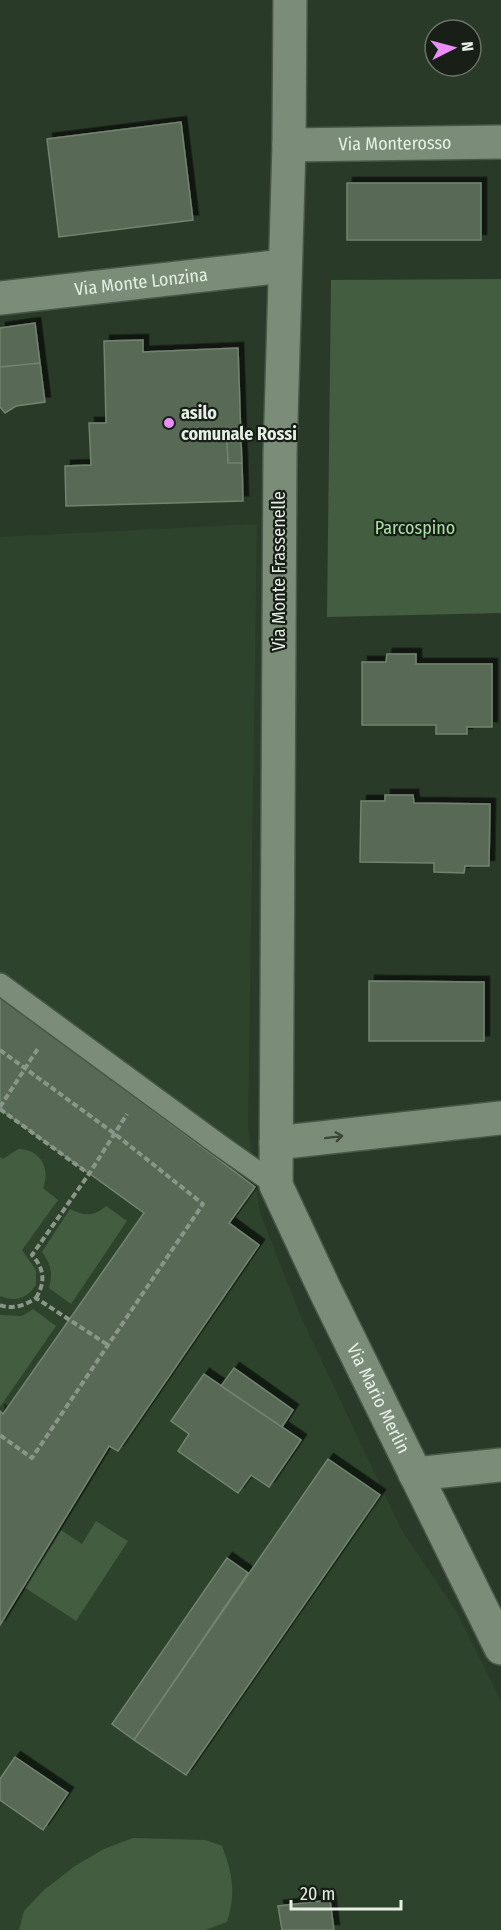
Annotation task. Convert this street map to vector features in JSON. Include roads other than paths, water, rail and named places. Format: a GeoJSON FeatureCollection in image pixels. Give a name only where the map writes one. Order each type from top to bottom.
{"type":"FeatureCollection","features":[{"type":"Feature","properties":{"kind":"street","name":"Via Monte Frassenelle"},"geometry":{"type":"LineString","coordinates":[[276,1143],[280,454],[289,145],[290,0]]}},
{"type":"Feature","properties":{"kind":"street","name":"Via Monterosso"},"geometry":{"type":"LineString","coordinates":[[289,145],[501,142]]}},
{"type":"Feature","properties":{"kind":"street","name":"Via Monte Lonzina"},"geometry":{"type":"LineString","coordinates":[[0,298],[284,266]]}},
{"type":"Feature","properties":{"kind":"street"},"geometry":{"type":"LineString","coordinates":[[276,1143],[501,1118]]}},
{"type":"Feature","properties":{"kind":"street","name":"Via Mario Merlin"},"geometry":{"type":"LineString","coordinates":[[276,1143],[276,1185],[501,1648]]}},
{"type":"Feature","properties":{"kind":"street"},"geometry":{"type":"LineString","coordinates":[[415,1474],[501,1465]]}},
{"type":"Feature","properties":{"kind":"lane"},"geometry":{"type":"LineString","coordinates":[[0,984],[276,1185]]}},
{"type":"Feature","properties":{"kind":"place","name":"asilo comunale Rossi"},"geometry":{"type":"Point","coordinates":[169,423]}},
{"type":"Feature","properties":{"kind":"park label","name":"Parcospino"},"geometry":{"type":"Point","coordinates":[415,528]}}]}
